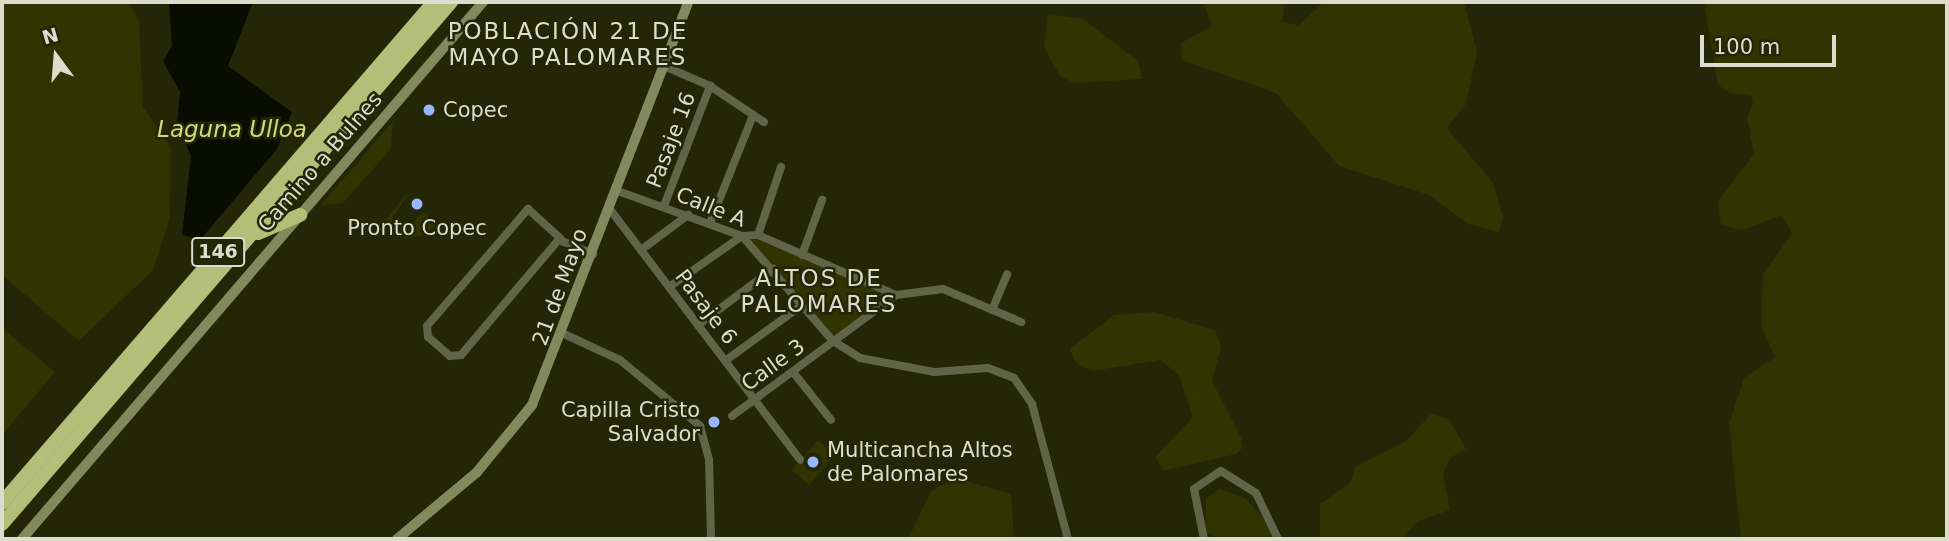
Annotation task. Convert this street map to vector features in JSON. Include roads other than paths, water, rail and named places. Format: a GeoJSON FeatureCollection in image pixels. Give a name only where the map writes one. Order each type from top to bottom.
{"type":"FeatureCollection","features":[{"type":"Feature","properties":{"kind":"highway","name":"146"},"geometry":{"type":"LineString","coordinates":[[2,503],[434,2]]}},
{"type":"Feature","properties":{"kind":"highway","name":"146"},"geometry":{"type":"LineString","coordinates":[[2,524],[450,2]]}},
{"type":"Feature","properties":{"kind":"highway"},"geometry":{"type":"LineString","coordinates":[[243,244],[300,215]]}},
{"type":"Feature","properties":{"kind":"street","name":"Camino a Bulnes"},"geometry":{"type":"LineString","coordinates":[[22,539],[483,2]]}},
{"type":"Feature","properties":{"kind":"street","name":"21 de Mayo"},"geometry":{"type":"LineString","coordinates":[[397,539],[505,443],[532,404],[564,334],[615,190],[688,2]]}},
{"type":"Feature","properties":{"kind":"street"},"geometry":{"type":"LineString","coordinates":[[664,66],[710,86],[752,118],[764,122]]}},
{"type":"Feature","properties":{"kind":"street","name":"Pasaje 16"},"geometry":{"type":"LineString","coordinates":[[664,206],[710,86]]}},
{"type":"Feature","properties":{"kind":"street"},"geometry":{"type":"LineString","coordinates":[[710,223],[752,118]]}},
{"type":"Feature","properties":{"kind":"street"},"geometry":{"type":"LineString","coordinates":[[758,235],[781,167]]}},
{"type":"Feature","properties":{"kind":"street","name":"Calle A"},"geometry":{"type":"LineString","coordinates":[[615,190],[743,236],[834,341],[866,361],[934,372],[988,368],[1014,379],[1032,404],[1068,539]]}},
{"type":"Feature","properties":{"kind":"street"},"geometry":{"type":"LineString","coordinates":[[802,255],[822,200]]}},
{"type":"Feature","properties":{"kind":"street","name":"Pasaje 6"},"geometry":{"type":"LineString","coordinates":[[609,208],[800,460]]}},
{"type":"Feature","properties":{"kind":"street"},"geometry":{"type":"LineString","coordinates":[[560,238],[461,355],[450,356],[428,337],[427,326],[528,209],[560,238],[593,254]]}},
{"type":"Feature","properties":{"kind":"street"},"geometry":{"type":"LineString","coordinates":[[641,250],[688,215]]}},
{"type":"Feature","properties":{"kind":"street"},"geometry":{"type":"LineString","coordinates":[[669,287],[743,236],[758,235],[897,295]]}},
{"type":"Feature","properties":{"kind":"street"},"geometry":{"type":"LineString","coordinates":[[698,325],[773,269]]}},
{"type":"Feature","properties":{"kind":"street"},"geometry":{"type":"LineString","coordinates":[[992,310],[1007,274]]}},
{"type":"Feature","properties":{"kind":"street","name":"Calle 3"},"geometry":{"type":"LineString","coordinates":[[732,416],[897,295],[943,289],[1021,322]]}},
{"type":"Feature","properties":{"kind":"street"},"geometry":{"type":"LineString","coordinates":[[725,361],[802,305]]}},
{"type":"Feature","properties":{"kind":"street"},"geometry":{"type":"LineString","coordinates":[[564,334],[620,360],[695,420],[708,452],[711,539]]}},
{"type":"Feature","properties":{"kind":"street"},"geometry":{"type":"LineString","coordinates":[[793,372],[831,420]]}},
{"type":"Feature","properties":{"kind":"street"},"geometry":{"type":"LineString","coordinates":[[1204,539],[1194,489],[1221,471],[1256,493],[1278,539]]}},
{"type":"Feature","properties":{"kind":"water","name":"Laguna Ulloa"},"geometry":{"type":"Polygon","coordinates":[[[169,2],[253,2],[228,66],[292,112],[277,149],[200,240],[182,235],[191,156],[177,123],[180,92],[163,61],[172,46],[169,2]]]}},
{"type":"Feature","properties":{"kind":"place","name":"Copec"},"geometry":{"type":"Point","coordinates":[429,110]}},
{"type":"Feature","properties":{"kind":"place","name":"Pronto Copec"},"geometry":{"type":"Point","coordinates":[417,204]}},
{"type":"Feature","properties":{"kind":"place","name":"Capilla Cristo Salvador"},"geometry":{"type":"Point","coordinates":[714,422]}},
{"type":"Feature","properties":{"kind":"place","name":"Multicancha Altos de Palomares"},"geometry":{"type":"Point","coordinates":[813,462]}},
{"type":"Feature","properties":{"kind":"district","name":"POBLACIÓN 21 DE MAYO PALOMARES"},"geometry":{"type":"Point","coordinates":[568,44]}},
{"type":"Feature","properties":{"kind":"district","name":"ALTOS DE PALOMARES"},"geometry":{"type":"Point","coordinates":[819,291]}}]}
